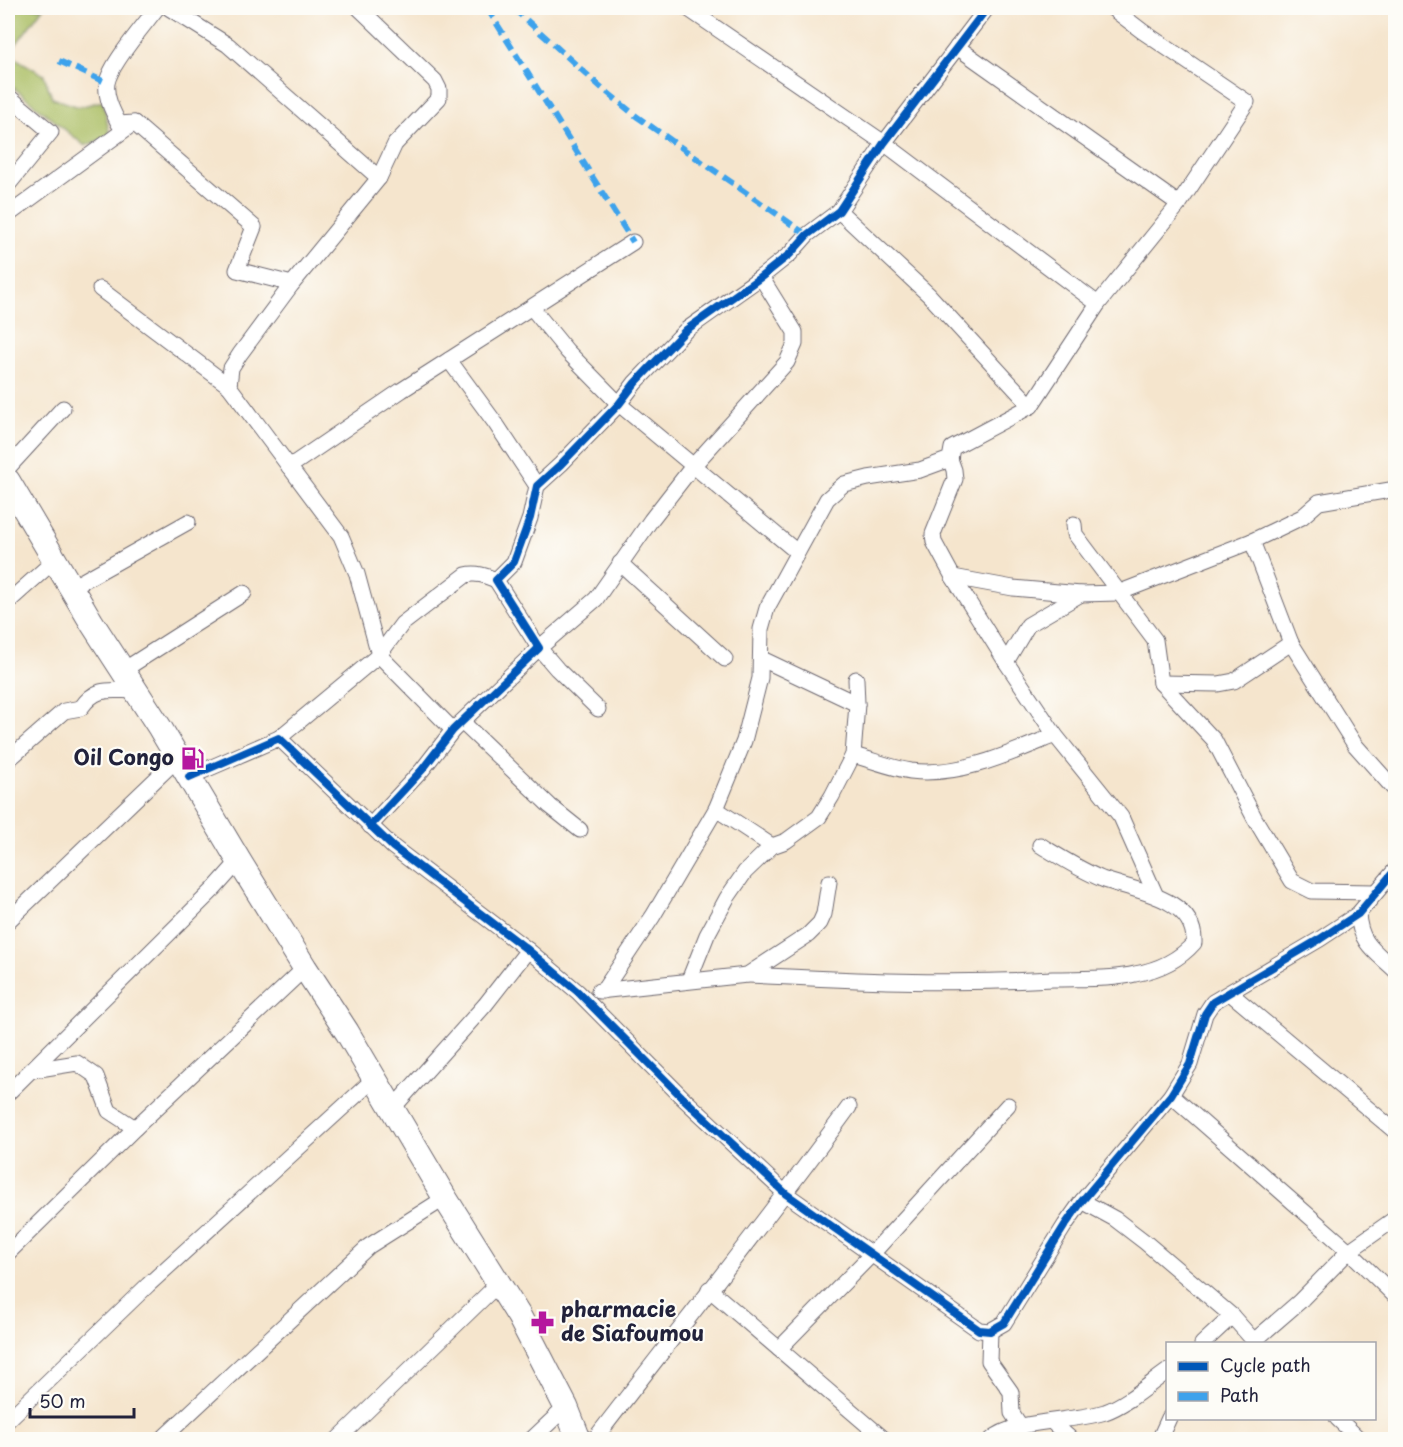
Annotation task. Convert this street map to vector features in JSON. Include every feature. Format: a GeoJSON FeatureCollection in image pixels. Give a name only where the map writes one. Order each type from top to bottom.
{"type":"FeatureCollection","features":[{"type":"Feature","properties":{"kind":"highway"},"geometry":{"type":"LineString","coordinates":[[8,481],[122,671],[347,1032],[445,1198],[519,1316],[566,1407],[579,1440]]}},
{"type":"Feature","properties":{"kind":"street"},"geometry":{"type":"LineString","coordinates":[[157,8],[121,56],[107,83],[108,99],[119,124],[134,123],[254,227],[237,270],[292,284]]}},
{"type":"Feature","properties":{"kind":"street"},"geometry":{"type":"LineString","coordinates":[[170,8],[228,45],[379,177]]}},
{"type":"Feature","properties":{"kind":"street"},"geometry":{"type":"LineString","coordinates":[[229,386],[231,368],[292,284],[379,177],[395,144],[439,98],[439,88],[435,81],[359,8]]}},
{"type":"Feature","properties":{"kind":"street"},"geometry":{"type":"LineString","coordinates":[[687,8],[884,143],[1098,304]]}},
{"type":"Feature","properties":{"kind":"street"},"geometry":{"type":"LineString","coordinates":[[496,580],[514,562],[530,518],[537,486],[619,404],[635,383],[686,330],[761,277],[790,254],[807,235],[839,211],[884,143],[987,8]]}},
{"type":"Feature","properties":{"kind":"street"},"geometry":{"type":"LineString","coordinates":[[1112,8],[1247,102],[1179,204],[1098,304],[1031,406],[952,448],[950,459],[955,479],[933,534],[934,542],[953,577],[1006,662],[1055,735],[1121,817],[1156,896]]}},
{"type":"Feature","properties":{"kind":"street"},"geometry":{"type":"LineString","coordinates":[[957,47],[1179,204]]}},
{"type":"Feature","properties":{"kind":"street"},"geometry":{"type":"LineString","coordinates":[[8,96],[51,132],[8,185]]}},
{"type":"Feature","properties":{"kind":"street"},"geometry":{"type":"LineString","coordinates":[[8,215],[134,123]]}},
{"type":"Feature","properties":{"kind":"street"},"geometry":{"type":"LineString","coordinates":[[839,211],[929,295],[1031,406]]}},
{"type":"Feature","properties":{"kind":"street"},"geometry":{"type":"LineString","coordinates":[[289,467],[449,360],[633,242]]}},
{"type":"Feature","properties":{"kind":"street"},"geometry":{"type":"LineString","coordinates":[[370,826],[422,770],[458,726],[539,648],[596,598],[693,466],[786,362],[795,344],[795,332],[761,277]]}},
{"type":"Feature","properties":{"kind":"street"},"geometry":{"type":"LineString","coordinates":[[100,289],[229,386],[341,536],[357,574],[379,655],[580,830]]}},
{"type":"Feature","properties":{"kind":"street"},"geometry":{"type":"LineString","coordinates":[[532,308],[567,351],[619,404],[797,552]]}},
{"type":"Feature","properties":{"kind":"street"},"geometry":{"type":"LineString","coordinates":[[449,360],[496,424],[537,486]]}},
{"type":"Feature","properties":{"kind":"street"},"geometry":{"type":"LineString","coordinates":[[8,468],[63,408]]}},
{"type":"Feature","properties":{"kind":"street"},"geometry":{"type":"LineString","coordinates":[[603,991],[653,916],[716,808],[744,741],[760,678],[761,629],[766,608],[827,499],[844,484],[920,470],[950,459]]}},
{"type":"Feature","properties":{"kind":"street"},"geometry":{"type":"LineString","coordinates":[[953,577],[1013,588],[1081,594],[1118,593],[1252,541],[1302,516],[1319,502],[1395,489]]}},
{"type":"Feature","properties":{"kind":"street"},"geometry":{"type":"LineString","coordinates":[[72,587],[188,522]]}},
{"type":"Feature","properties":{"kind":"street"},"geometry":{"type":"LineString","coordinates":[[1074,524],[1075,534],[1155,640],[1161,683],[1214,740],[1255,819],[1292,881],[1312,891],[1375,892]]}},
{"type":"Feature","properties":{"kind":"street"},"geometry":{"type":"LineString","coordinates":[[1252,541],[1291,643],[1355,745],[1395,791]]}},
{"type":"Feature","properties":{"kind":"street"},"geometry":{"type":"LineString","coordinates":[[8,602],[55,560]]}},
{"type":"Feature","properties":{"kind":"street"},"geometry":{"type":"LineString","coordinates":[[620,563],[725,658]]}},
{"type":"Feature","properties":{"kind":"street"},"geometry":{"type":"LineString","coordinates":[[8,921],[183,767],[279,738],[379,655],[402,624],[466,575],[481,574],[496,580],[539,648],[598,709]]}},
{"type":"Feature","properties":{"kind":"street"},"geometry":{"type":"LineString","coordinates":[[122,671],[244,593]]}},
{"type":"Feature","properties":{"kind":"street"},"geometry":{"type":"LineString","coordinates":[[1006,662],[1028,625],[1081,594]]}},
{"type":"Feature","properties":{"kind":"street"},"geometry":{"type":"LineString","coordinates":[[1161,683],[1218,684],[1234,681],[1291,643]]}},
{"type":"Feature","properties":{"kind":"street"},"geometry":{"type":"LineString","coordinates":[[762,658],[857,704]]}},
{"type":"Feature","properties":{"kind":"street"},"geometry":{"type":"LineString","coordinates":[[689,980],[707,935],[726,898],[745,872],[772,846],[786,841],[819,817],[853,755],[857,704],[856,678]]}},
{"type":"Feature","properties":{"kind":"street"},"geometry":{"type":"LineString","coordinates":[[8,760],[64,711],[81,708],[89,696],[100,691],[136,691]]}},
{"type":"Feature","properties":{"kind":"street"},"geometry":{"type":"LineString","coordinates":[[853,755],[909,771],[946,771],[1006,755],[1055,735]]}},
{"type":"Feature","properties":{"kind":"street"},"geometry":{"type":"LineString","coordinates":[[279,738],[370,826],[417,867],[528,950],[578,992],[682,1098],[786,1194],[979,1330],[990,1331],[1004,1323],[1065,1225],[1171,1095],[1190,1064],[1205,1014],[1214,1002],[1358,914],[1395,869]]}},
{"type":"Feature","properties":{"kind":"street"},"geometry":{"type":"LineString","coordinates":[[716,808],[772,846]]}},
{"type":"Feature","properties":{"kind":"street"},"geometry":{"type":"LineString","coordinates":[[578,992],[747,975],[900,982],[1014,981],[1133,975],[1161,967],[1194,943],[1191,924],[1180,910],[1156,896],[1103,879],[1077,867],[1040,845]]}},
{"type":"Feature","properties":{"kind":"street"},"geometry":{"type":"LineString","coordinates":[[8,1093],[214,889],[239,861]]}},
{"type":"Feature","properties":{"kind":"street"},"geometry":{"type":"LineString","coordinates":[[747,975],[808,934],[820,923],[830,882]]}},
{"type":"Feature","properties":{"kind":"street"},"geometry":{"type":"LineString","coordinates":[[1358,914],[1361,934],[1395,971]]}},
{"type":"Feature","properties":{"kind":"street"},"geometry":{"type":"LineString","coordinates":[[392,1109],[485,1005],[528,950]]}},
{"type":"Feature","properties":{"kind":"street"},"geometry":{"type":"LineString","coordinates":[[8,1253],[135,1128],[305,968]]}},
{"type":"Feature","properties":{"kind":"street"},"geometry":{"type":"LineString","coordinates":[[1230,993],[1395,1132]]}},
{"type":"Feature","properties":{"kind":"street"},"geometry":{"type":"LineString","coordinates":[[33,1070],[77,1063],[96,1076],[109,1111],[135,1128]]}},
{"type":"Feature","properties":{"kind":"street"},"geometry":{"type":"LineString","coordinates":[[8,1420],[148,1285],[374,1079]]}},
{"type":"Feature","properties":{"kind":"street"},"geometry":{"type":"LineString","coordinates":[[1171,1095],[1349,1251],[1395,1297]]}},
{"type":"Feature","properties":{"kind":"street"},"geometry":{"type":"LineString","coordinates":[[779,1349],[871,1255],[1008,1105]]}},
{"type":"Feature","properties":{"kind":"street"},"geometry":{"type":"LineString","coordinates":[[594,1440],[709,1289],[786,1194],[849,1107]]}},
{"type":"Feature","properties":{"kind":"street"},"geometry":{"type":"LineString","coordinates":[[161,1440],[369,1246],[445,1198]]}},
{"type":"Feature","properties":{"kind":"street"},"geometry":{"type":"LineString","coordinates":[[1082,1202],[1115,1219],[1232,1316],[1256,1342],[1349,1251],[1395,1218]]}},
{"type":"Feature","properties":{"kind":"street"},"geometry":{"type":"LineString","coordinates":[[337,1440],[498,1284]]}},
{"type":"Feature","properties":{"kind":"street"},"geometry":{"type":"LineString","coordinates":[[709,1289],[885,1440]]}},
{"type":"Feature","properties":{"kind":"street"},"geometry":{"type":"LineString","coordinates":[[1204,1342],[1232,1316]]}},
{"type":"Feature","properties":{"kind":"street"},"geometry":{"type":"LineString","coordinates":[[990,1331],[989,1361],[1011,1392],[1012,1413],[1021,1427]]}},
{"type":"Feature","properties":{"kind":"street"},"geometry":{"type":"LineString","coordinates":[[991,1440],[1021,1427],[1106,1411],[1125,1401],[1166,1372]]}},
{"type":"Feature","properties":{"kind":"street"},"geometry":{"type":"LineString","coordinates":[[531,1440],[566,1407]]}},
{"type":"Feature","properties":{"kind":"street"},"geometry":{"type":"LineString","coordinates":[[1159,1440],[1169,1420]]}},
{"type":"Feature","properties":{"kind":"street"},"geometry":{"type":"LineString","coordinates":[[1338,1420],[1360,1440]]}},
{"type":"Feature","properties":{"kind":"street"},"geometry":{"type":"LineString","coordinates":[[1052,1422],[1072,1440]]}},
{"type":"Feature","properties":{"kind":"green space"},"geometry":{"type":"Polygon","coordinates":[[[8,8],[43,8],[14,47],[15,58],[44,75],[52,98],[79,107],[103,101],[110,136],[85,146],[8,83],[8,8]]]}},
{"type":"Feature","properties":{"kind":"marked path"},"geometry":{"type":"LineString","coordinates":[[487,8],[633,242]]}},
{"type":"Feature","properties":{"kind":"marked path"},"geometry":{"type":"LineString","coordinates":[[513,8],[636,116],[807,235]]}},
{"type":"Feature","properties":{"kind":"marked path"},"geometry":{"type":"LineString","coordinates":[[1387,8],[1396,13]]}},
{"type":"Feature","properties":{"kind":"marked path"},"geometry":{"type":"LineString","coordinates":[[59,61],[107,83]]}},
{"type":"Feature","properties":{"kind":"cycle path"},"geometry":{"type":"LineString","coordinates":[[370,826],[422,770],[453,730],[539,648],[496,580],[514,562],[530,518],[537,486],[619,404],[635,383],[686,330],[761,277],[790,254],[807,235],[839,211],[884,143],[987,8]]}},
{"type":"Feature","properties":{"kind":"cycle path"},"geometry":{"type":"LineString","coordinates":[[189,777],[279,738],[393,847],[528,950],[578,992],[683,1098],[786,1194],[979,1330],[990,1331],[1004,1323],[1082,1201],[1171,1095],[1190,1064],[1205,1014],[1213,1002],[1358,914],[1396,869]]}},
{"type":"Feature","properties":{"kind":"place","name":"Oil Congo"},"geometry":{"type":"Point","coordinates":[192,758]}},
{"type":"Feature","properties":{"kind":"place","name":"pharmacie de Siafoumou"},"geometry":{"type":"Point","coordinates":[543,1322]}}]}
